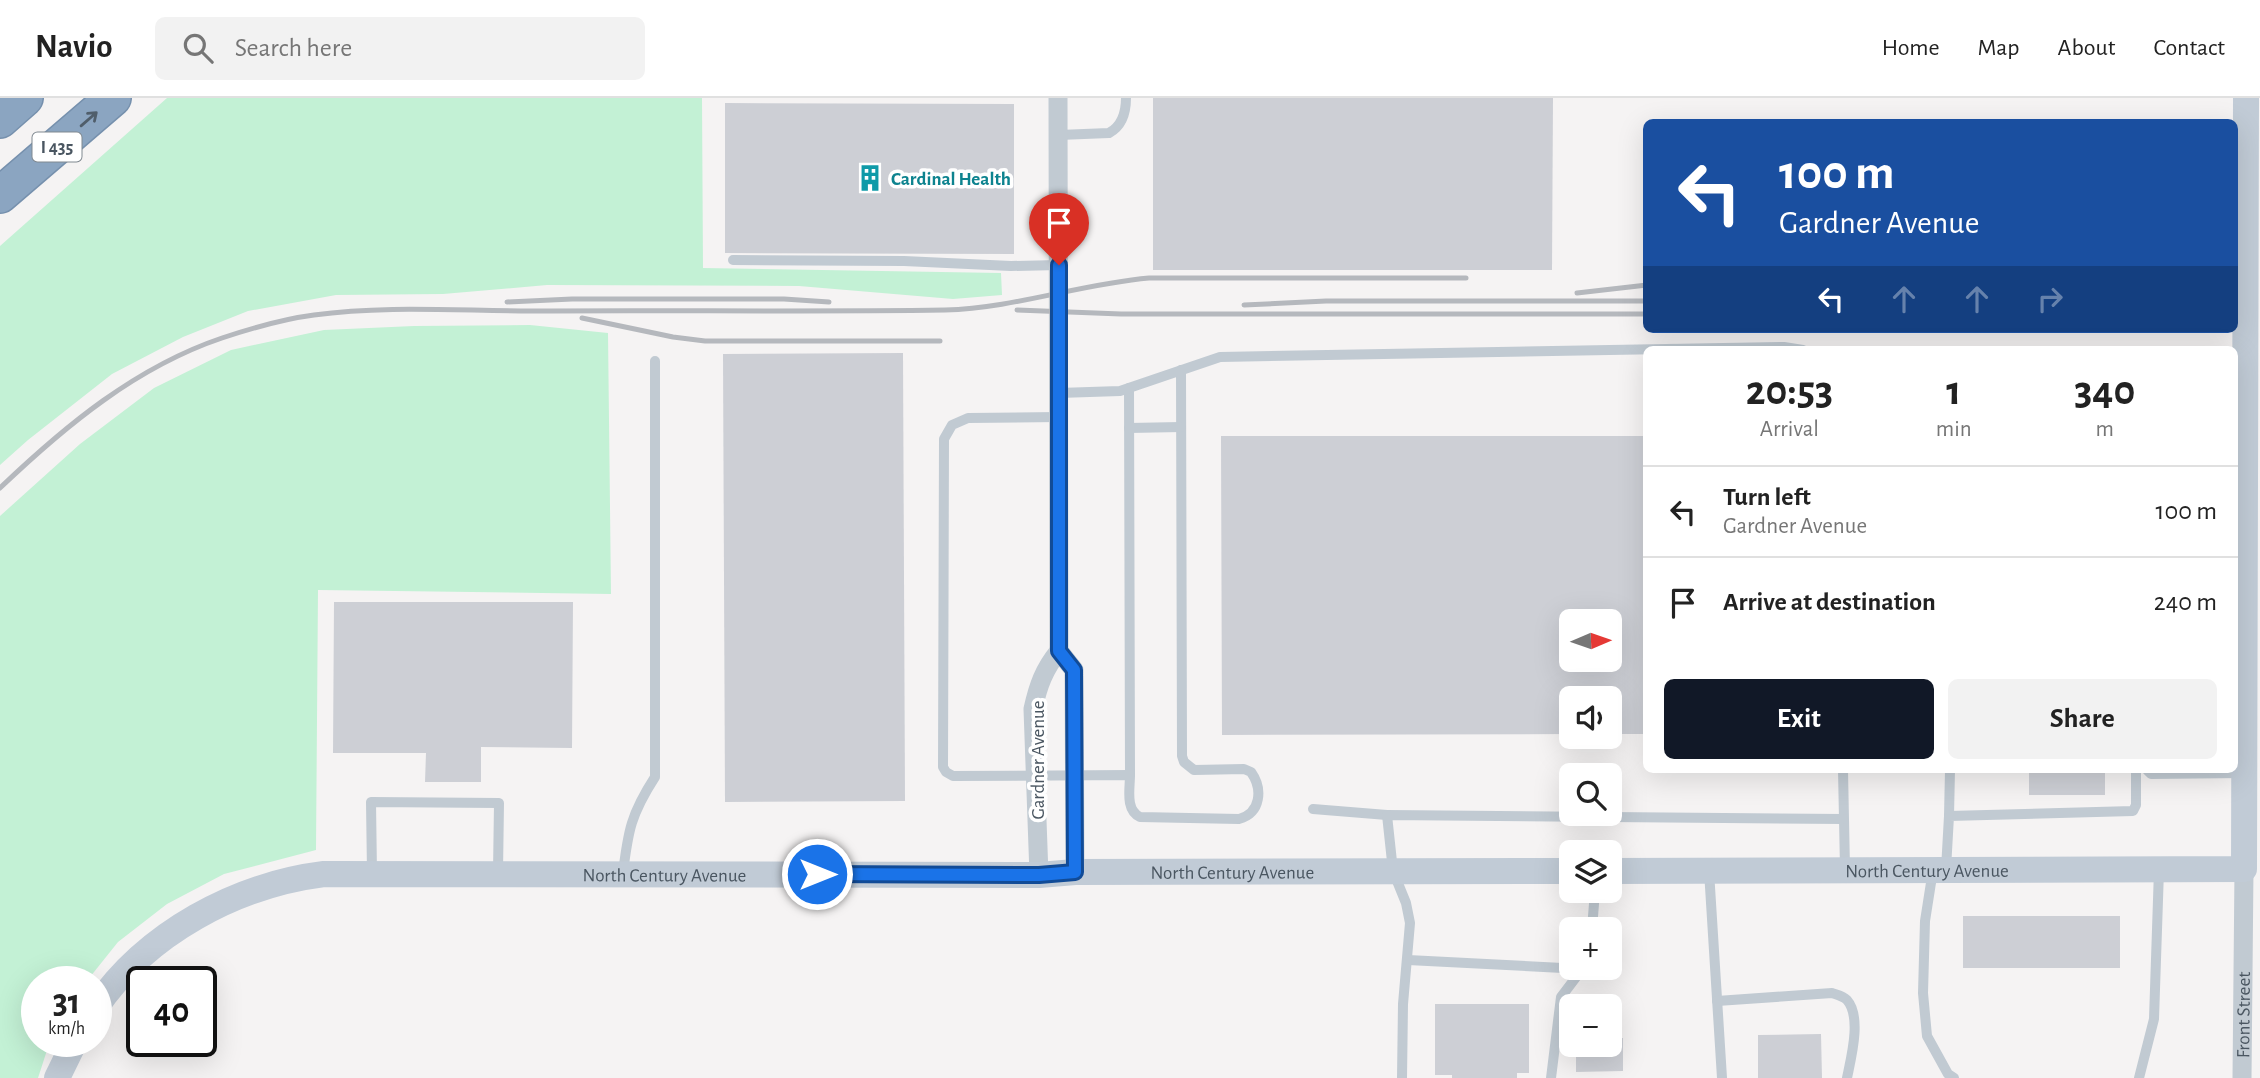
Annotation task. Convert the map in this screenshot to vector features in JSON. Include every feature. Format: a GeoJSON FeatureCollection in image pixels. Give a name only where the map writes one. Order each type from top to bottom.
{"type":"FeatureCollection","features":[{"type":"Feature","properties":{"kind":"highway"},"geometry":{"type":"LineString","coordinates":[[0,120],[25,98]]}},
{"type":"Feature","properties":{"kind":"highway","name":"I 435"},"geometry":{"type":"LineString","coordinates":[[0,195],[113,98]]}},
{"type":"Feature","properties":{"kind":"street","name":"Gardner Avenue"},"geometry":{"type":"LineString","coordinates":[[1058,98],[1059,651],[1074,670],[1075,872]]}},
{"type":"Feature","properties":{"kind":"street"},"geometry":{"type":"LineString","coordinates":[[2246,98],[2240,390],[2240,615],[2249,869]]}},
{"type":"Feature","properties":{"kind":"street","name":"Gardner Avenue"},"geometry":{"type":"LineString","coordinates":[[1039,875],[1033,709],[1038,685],[1048,664],[1059,651]]}},
{"type":"Feature","properties":{"kind":"street","name":"North Century Avenue"},"geometry":{"type":"LineString","coordinates":[[1622,871],[2249,869]]}},
{"type":"Feature","properties":{"kind":"street","name":"Front Street"},"geometry":{"type":"LineString","coordinates":[[2242,1078],[2249,869]]}},
{"type":"Feature","properties":{"kind":"street","name":"North Century Avenue"},"geometry":{"type":"LineString","coordinates":[[112,989],[141,957],[188,921],[220,903],[292,878],[324,874],[1039,875],[1075,872],[1559,871]]}},
{"type":"Feature","properties":{"kind":"street"},"geometry":{"type":"LineString","coordinates":[[57,1078],[67,1057]]}},
{"type":"Feature","properties":{"kind":"lane"},"geometry":{"type":"LineString","coordinates":[[1059,135],[1109,133],[1115,130],[1126,107],[1126,98]]}},
{"type":"Feature","properties":{"kind":"lane"},"geometry":{"type":"LineString","coordinates":[[733,260],[1059,265]]}},
{"type":"Feature","properties":{"kind":"lane"},"geometry":{"type":"LineString","coordinates":[[1059,393],[1101,393],[1129,388],[1220,357],[1643,350]]}},
{"type":"Feature","properties":{"kind":"lane"},"geometry":{"type":"LineString","coordinates":[[623,874],[628,835],[638,805],[655,777],[656,361]]}},
{"type":"Feature","properties":{"kind":"lane"},"geometry":{"type":"LineString","coordinates":[[1129,388],[1130,807],[1134,814],[1140,817],[1248,817],[1254,812],[1258,802],[1258,787],[1251,772],[1244,769],[1194,770],[1184,762],[1182,756],[1181,370]]}},
{"type":"Feature","properties":{"kind":"lane"},"geometry":{"type":"LineString","coordinates":[[1059,417],[968,418],[952,425],[947,431],[943,448],[942,763],[946,772],[953,776],[1129,775]]}},
{"type":"Feature","properties":{"kind":"lane"},"geometry":{"type":"LineString","coordinates":[[1129,428],[1181,427]]}},
{"type":"Feature","properties":{"kind":"lane"},"geometry":{"type":"LineString","coordinates":[[1843,773],[1845,870]]}},
{"type":"Feature","properties":{"kind":"lane"},"geometry":{"type":"LineString","coordinates":[[1950,773],[1949,816],[1939,870],[1925,920],[1923,993],[1927,1036],[1948,1074],[1954,1078]]}},
{"type":"Feature","properties":{"kind":"lane"},"geometry":{"type":"LineString","coordinates":[[1949,816],[2133,811],[2136,805],[2136,773]]}},
{"type":"Feature","properties":{"kind":"lane"},"geometry":{"type":"LineString","coordinates":[[2150,773],[2244,773]]}},
{"type":"Feature","properties":{"kind":"lane"},"geometry":{"type":"LineString","coordinates":[[372,874],[371,802],[499,803],[498,874]]}},
{"type":"Feature","properties":{"kind":"lane"},"geometry":{"type":"LineString","coordinates":[[1313,809],[1387,815],[1843,819]]}},
{"type":"Feature","properties":{"kind":"lane"},"geometry":{"type":"LineString","coordinates":[[1387,815],[1393,871],[1406,903],[1410,923],[1403,1004],[1402,1078]]}},
{"type":"Feature","properties":{"kind":"lane"},"geometry":{"type":"LineString","coordinates":[[2139,1078],[2154,1018],[2160,869]]}},
{"type":"Feature","properties":{"kind":"lane"},"geometry":{"type":"LineString","coordinates":[[1709,870],[1722,1078]]}},
{"type":"Feature","properties":{"kind":"lane"},"geometry":{"type":"LineString","coordinates":[[1408,960],[1559,967]]}},
{"type":"Feature","properties":{"kind":"lane"},"geometry":{"type":"LineString","coordinates":[[1551,1078],[1561,997],[1573,980]]}},
{"type":"Feature","properties":{"kind":"lane"},"geometry":{"type":"LineString","coordinates":[[1717,1001],[1832,993],[1845,997],[1853,1008],[1854,1027],[1847,1078]]}},
{"type":"Feature","properties":{"kind":"green space"},"geometry":{"type":"Polygon","coordinates":[[[167,98],[702,98],[703,268],[1001,273],[1002,295],[953,299],[799,286],[547,285],[443,294],[336,295],[248,311],[183,337],[112,374],[0,465],[0,246],[167,98]]]}},
{"type":"Feature","properties":{"kind":"green space"},"geometry":{"type":"Polygon","coordinates":[[[530,325],[608,333],[611,594],[318,590],[316,850],[224,874],[167,904],[118,942],[99,966],[21,966],[21,1057],[45,1057],[38,1078],[0,1078],[0,516],[80,444],[154,388],[231,350],[324,330],[530,325]]]}},
{"type":"Feature","properties":{"kind":"building"},"geometry":{"type":"Polygon","coordinates":[[[1153,98],[1553,98],[1552,270],[1153,270],[1153,98]]]}},
{"type":"Feature","properties":{"kind":"building","name":"Cardinal Health"},"geometry":{"type":"Polygon","coordinates":[[[725,103],[1014,104],[1014,254],[725,253],[725,103]]]}},
{"type":"Feature","properties":{"kind":"building"},"geometry":{"type":"Polygon","coordinates":[[[903,353],[905,801],[725,802],[723,354],[903,353]]]}},
{"type":"Feature","properties":{"kind":"building"},"geometry":{"type":"Polygon","coordinates":[[[1221,436],[1643,436],[1643,734],[1622,734],[1622,686],[1559,686],[1559,734],[1222,735],[1221,436]]]}},
{"type":"Feature","properties":{"kind":"building"},"geometry":{"type":"Polygon","coordinates":[[[334,602],[573,602],[572,748],[481,747],[481,782],[425,782],[426,753],[333,753],[334,602]]]}},
{"type":"Feature","properties":{"kind":"building"},"geometry":{"type":"Polygon","coordinates":[[[2029,773],[2105,773],[2105,795],[2029,795],[2029,773]]]}},
{"type":"Feature","properties":{"kind":"building"},"geometry":{"type":"Polygon","coordinates":[[[1963,916],[2120,916],[2120,968],[1963,968],[1963,916]]]}},
{"type":"Feature","properties":{"kind":"building"},"geometry":{"type":"Polygon","coordinates":[[[1435,1004],[1529,1004],[1529,1073],[1517,1073],[1517,1078],[1452,1078],[1452,1075],[1435,1075],[1435,1004]]]}},
{"type":"Feature","properties":{"kind":"building"},"geometry":{"type":"Polygon","coordinates":[[[1821,1034],[1822,1078],[1758,1078],[1758,1035],[1821,1034]]]}},
{"type":"Feature","properties":{"kind":"building"},"geometry":{"type":"Polygon","coordinates":[[[1623,1038],[1623,1071],[1576,1072],[1576,1057],[1622,1057],[1623,1038]]]}},
{"type":"Feature","properties":{"kind":"railway"},"geometry":{"type":"LineString","coordinates":[[0,488],[76,421],[160,365],[233,334],[279,321],[314,315],[395,309],[945,310],[997,305],[1149,278],[1466,278]]}},
{"type":"Feature","properties":{"kind":"railway"},"geometry":{"type":"LineString","coordinates":[[1577,293],[1643,285]]}},
{"type":"Feature","properties":{"kind":"railway"},"geometry":{"type":"LineString","coordinates":[[507,302],[572,299],[784,299],[829,302]]}},
{"type":"Feature","properties":{"kind":"railway"},"geometry":{"type":"LineString","coordinates":[[1244,305],[1326,301],[1643,301]]}},
{"type":"Feature","properties":{"kind":"railway"},"geometry":{"type":"LineString","coordinates":[[1017,310],[1121,314],[1643,314]]}},
{"type":"Feature","properties":{"kind":"railway"},"geometry":{"type":"LineString","coordinates":[[582,318],[705,341],[940,341]]}},
{"type":"Feature","properties":{"kind":"place","name":"Cardinal Health"},"geometry":{"type":"Point","coordinates":[870,178]}},
{"type":"Feature","properties":{"kind":"route"},"geometry":{"type":"LineString","coordinates":[[817,874],[1039,875],[1075,872],[1074,670],[1059,651],[1059,265]]}}]}
